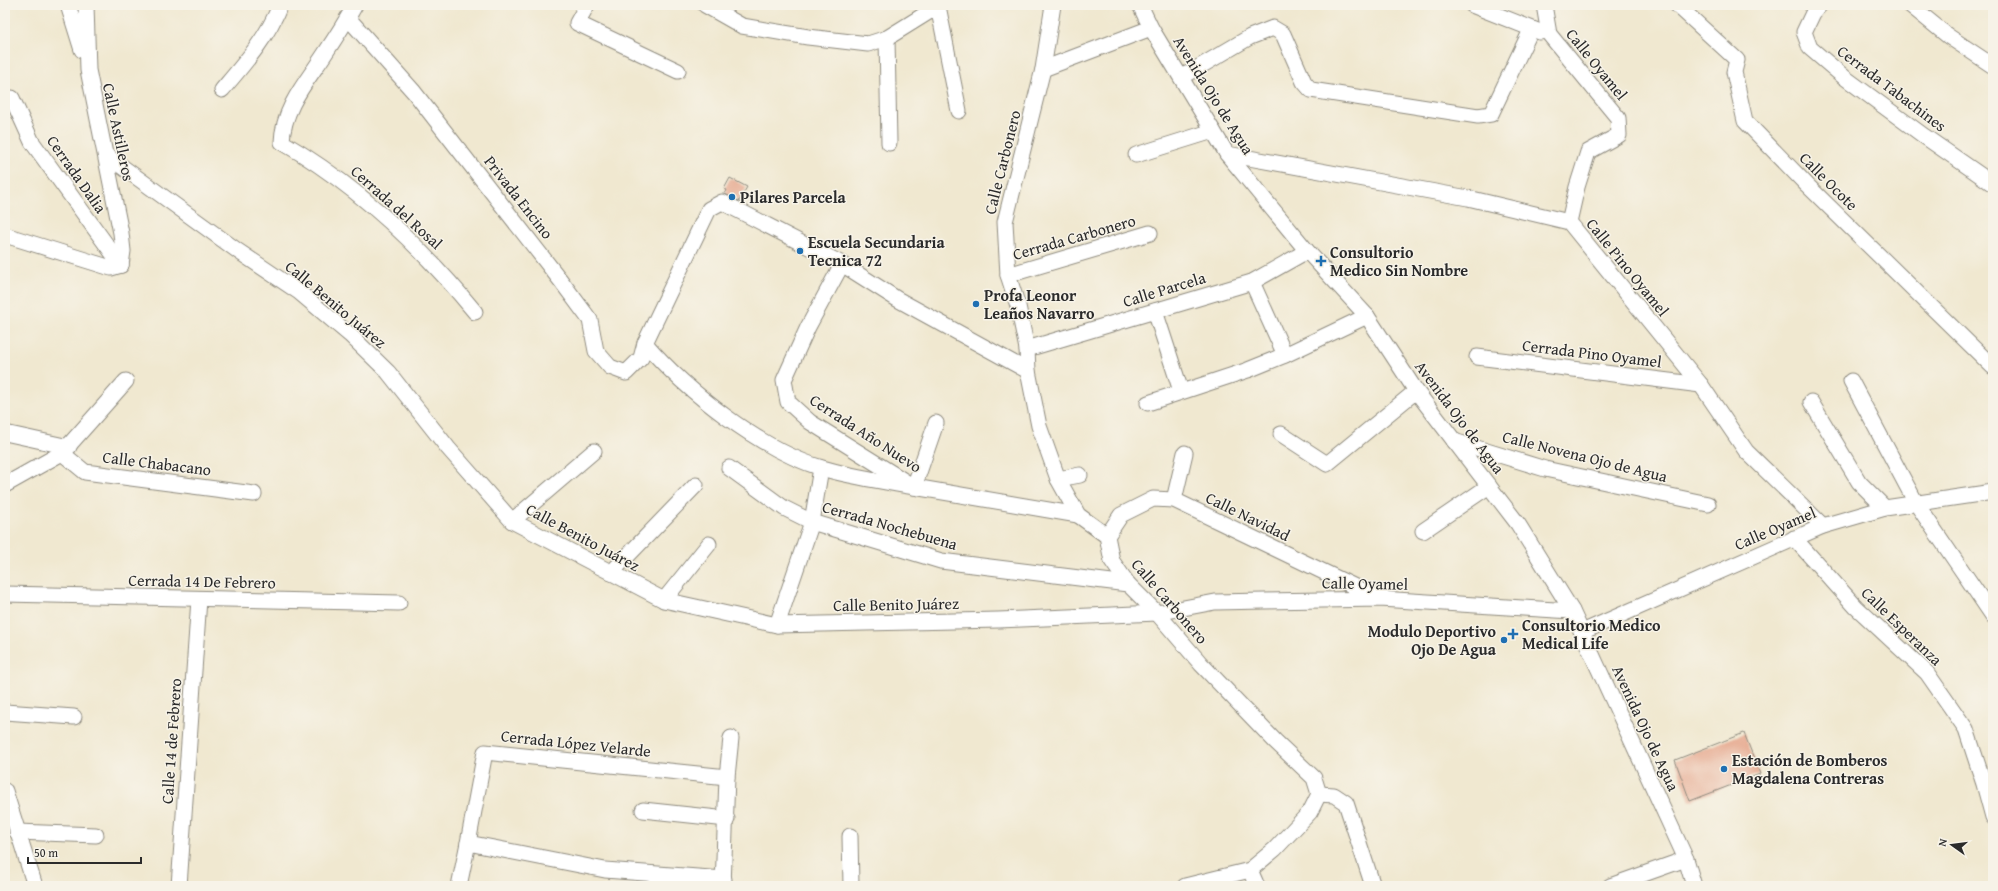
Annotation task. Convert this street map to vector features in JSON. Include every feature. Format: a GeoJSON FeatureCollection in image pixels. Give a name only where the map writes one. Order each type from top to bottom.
{"type":"FeatureCollection","features":[{"type":"Feature","properties":{"kind":"street"},"geometry":{"type":"LineString","coordinates":[[68,5],[88,70]]}},
{"type":"Feature","properties":{"kind":"street","name":"Calle Astilleros"},"geometry":{"type":"LineString","coordinates":[[86,5],[88,70],[121,233],[123,251],[120,265]]}},
{"type":"Feature","properties":{"kind":"street"},"geometry":{"type":"LineString","coordinates":[[222,90],[251,56],[275,18],[280,5]]}},
{"type":"Feature","properties":{"kind":"street"},"geometry":{"type":"LineString","coordinates":[[587,5],[577,23],[678,71]]}},
{"type":"Feature","properties":{"kind":"street"},"geometry":{"type":"LineString","coordinates":[[705,5],[742,26],[808,37],[868,44],[887,38],[939,6],[959,111]]}},
{"type":"Feature","properties":{"kind":"street","name":"Calle Carbonero"},"geometry":{"type":"LineString","coordinates":[[1053,5],[1043,69],[1005,222],[1008,275],[1018,306],[1027,349],[1028,371],[1039,426],[1058,479],[1078,515],[1107,536],[1112,561],[1128,584],[1157,613],[1212,675],[1276,742],[1314,778],[1319,794]]}},
{"type":"Feature","properties":{"kind":"street","name":"Avenida Ojo de Agua"},"geometry":{"type":"LineString","coordinates":[[1140,5],[1151,28],[1182,77],[1227,154],[1307,251],[1367,316],[1416,391],[1518,524],[1572,611],[1686,859],[1694,886]]}},
{"type":"Feature","properties":{"kind":"street"},"geometry":{"type":"LineString","coordinates":[[1472,5],[1532,30],[1549,34]]}},
{"type":"Feature","properties":{"kind":"street","name":"Calle Oyamel"},"geometry":{"type":"LineString","coordinates":[[1544,5],[1549,34],[1618,118],[1619,135],[1588,152],[1576,187],[1569,222]]}},
{"type":"Feature","properties":{"kind":"street","name":"Calle Ocote"},"geometry":{"type":"LineString","coordinates":[[1677,5],[1737,60],[1734,72],[1736,87],[1745,121],[1807,185],[1993,367]]}},
{"type":"Feature","properties":{"kind":"street","name":"Cerrada Tabachines"},"geometry":{"type":"LineString","coordinates":[[1820,5],[1812,13],[1804,32],[1810,48],[1844,77],[1924,136],[1993,184]]}},
{"type":"Feature","properties":{"kind":"street"},"geometry":{"type":"LineString","coordinates":[[1913,6],[1948,36],[1993,66]]}},
{"type":"Feature","properties":{"kind":"street","name":"Cerrada del Rosal"},"geometry":{"type":"LineString","coordinates":[[351,11],[326,53],[298,92],[282,131],[282,142],[320,165],[365,198],[412,240],[475,312]]}},
{"type":"Feature","properties":{"kind":"street","name":"Privada Encino"},"geometry":{"type":"LineString","coordinates":[[351,11],[590,320],[596,351],[610,367],[626,372],[641,358],[645,343]]}},
{"type":"Feature","properties":{"kind":"street"},"geometry":{"type":"LineString","coordinates":[[1043,69],[1151,28]]}},
{"type":"Feature","properties":{"kind":"street"},"geometry":{"type":"LineString","coordinates":[[1182,77],[1250,37],[1273,28],[1283,34],[1304,82],[1312,90],[1478,116],[1491,114],[1532,30]]}},
{"type":"Feature","properties":{"kind":"street"},"geometry":{"type":"LineString","coordinates":[[887,38],[889,143]]}},
{"type":"Feature","properties":{"kind":"street","name":"Cerrada Dalia"},"geometry":{"type":"LineString","coordinates":[[12,98],[32,142],[120,265]]}},
{"type":"Feature","properties":{"kind":"street"},"geometry":{"type":"LineString","coordinates":[[1136,155],[1213,131]]}},
{"type":"Feature","properties":{"kind":"street","name":"Calle Pino Oyamel"},"geometry":{"type":"LineString","coordinates":[[1227,154],[1468,198],[1569,222],[1701,385],[1746,451],[1823,526]]}},
{"type":"Feature","properties":{"kind":"street","name":"Calle Benito Juárez"},"geometry":{"type":"LineString","coordinates":[[106,155],[238,251],[299,292],[350,335],[388,372],[448,448],[512,521],[664,600],[777,625],[998,620],[1157,613]]}},
{"type":"Feature","properties":{"kind":"street"},"geometry":{"type":"LineString","coordinates":[[936,423],[914,487],[851,476],[821,468],[785,454],[739,426],[681,381],[661,362],[645,343],[709,209],[722,202],[842,264],[897,299],[1028,371]]}},
{"type":"Feature","properties":{"kind":"street","name":"Cerrada Carbonero"},"geometry":{"type":"LineString","coordinates":[[1008,275],[1150,233]]}},
{"type":"Feature","properties":{"kind":"street"},"geometry":{"type":"LineString","coordinates":[[5,235],[112,268],[120,265]]}},
{"type":"Feature","properties":{"kind":"street","name":"Calle Parcela"},"geometry":{"type":"LineString","coordinates":[[1027,349],[1252,282],[1307,251]]}},
{"type":"Feature","properties":{"kind":"street","name":"Cerrada Año Nuevo"},"geometry":{"type":"LineString","coordinates":[[842,264],[808,327],[784,380],[788,402],[810,422],[914,487],[1078,515]]}},
{"type":"Feature","properties":{"kind":"street"},"geometry":{"type":"LineString","coordinates":[[1252,282],[1286,355]]}},
{"type":"Feature","properties":{"kind":"street"},"geometry":{"type":"LineString","coordinates":[[1155,311],[1181,391]]}},
{"type":"Feature","properties":{"kind":"street"},"geometry":{"type":"LineString","coordinates":[[1148,403],[1248,370],[1286,355],[1367,316]]}},
{"type":"Feature","properties":{"kind":"street","name":"Cerrada Pino Oyamel"},"geometry":{"type":"LineString","coordinates":[[1477,357],[1701,385]]}},
{"type":"Feature","properties":{"kind":"street"},"geometry":{"type":"LineString","coordinates":[[5,485],[65,450],[126,381]]}},
{"type":"Feature","properties":{"kind":"street"},"geometry":{"type":"LineString","coordinates":[[1851,381],[1916,503],[1993,616]]}},
{"type":"Feature","properties":{"kind":"street"},"geometry":{"type":"LineString","coordinates":[[1281,434],[1327,464],[1416,391]]}},
{"type":"Feature","properties":{"kind":"street"},"geometry":{"type":"LineString","coordinates":[[1811,402],[1859,482],[1885,508]]}},
{"type":"Feature","properties":{"kind":"street"},"geometry":{"type":"LineString","coordinates":[[5,433],[65,450]]}},
{"type":"Feature","properties":{"kind":"street","name":"Calle Novena Ojo de Agua"},"geometry":{"type":"LineString","coordinates":[[1454,441],[1545,469],[1708,504]]}},
{"type":"Feature","properties":{"kind":"street","name":"Calle Chabacano"},"geometry":{"type":"LineString","coordinates":[[65,450],[86,472],[254,494]]}},
{"type":"Feature","properties":{"kind":"street"},"geometry":{"type":"LineString","coordinates":[[512,521],[594,451]]}},
{"type":"Feature","properties":{"kind":"street"},"geometry":{"type":"LineString","coordinates":[[1174,500],[1186,452]]}},
{"type":"Feature","properties":{"kind":"street","name":"Cerrada Nochebuena"},"geometry":{"type":"LineString","coordinates":[[729,468],[784,508],[812,522],[941,561],[1128,584]]}},
{"type":"Feature","properties":{"kind":"street"},"geometry":{"type":"LineString","coordinates":[[777,625],[812,522],[821,468]]}},
{"type":"Feature","properties":{"kind":"street"},"geometry":{"type":"LineString","coordinates":[[1058,479],[1080,475]]}},
{"type":"Feature","properties":{"kind":"street"},"geometry":{"type":"LineString","coordinates":[[611,573],[696,485]]}},
{"type":"Feature","properties":{"kind":"street"},"geometry":{"type":"LineString","coordinates":[[1423,531],[1489,486]]}},
{"type":"Feature","properties":{"kind":"street","name":"Calle Oyamel"},"geometry":{"type":"LineString","coordinates":[[1582,632],[1823,526],[1885,508],[1993,492]]}},
{"type":"Feature","properties":{"kind":"street","name":"Calle Navidad"},"geometry":{"type":"LineString","coordinates":[[1107,536],[1121,515],[1153,499],[1174,500],[1380,599]]}},
{"type":"Feature","properties":{"kind":"street","name":"Calle Esperanza"},"geometry":{"type":"LineString","coordinates":[[1794,538],[1856,607],[1928,673],[1966,729],[1993,817]]}},
{"type":"Feature","properties":{"kind":"street"},"geometry":{"type":"LineString","coordinates":[[664,600],[709,544]]}},
{"type":"Feature","properties":{"kind":"street","name":"Cerrada 14 De Febrero"},"geometry":{"type":"LineString","coordinates":[[5,594],[398,603]]}},
{"type":"Feature","properties":{"kind":"street","name":"Calle 14 de Febrero"},"geometry":{"type":"LineString","coordinates":[[179,886],[199,599]]}},
{"type":"Feature","properties":{"kind":"street","name":"Calle Oyamel"},"geometry":{"type":"LineString","coordinates":[[1157,613],[1214,602],[1380,599],[1572,611]]}},
{"type":"Feature","properties":{"kind":"street"},"geometry":{"type":"LineString","coordinates":[[5,712],[74,717]]}},
{"type":"Feature","properties":{"kind":"street"},"geometry":{"type":"LineString","coordinates":[[468,843],[605,870],[724,882],[727,777],[731,738]]}},
{"type":"Feature","properties":{"kind":"street","name":"Cerrada López Velarde"},"geometry":{"type":"LineString","coordinates":[[459,886],[485,752],[727,777]]}},
{"type":"Feature","properties":{"kind":"street"},"geometry":{"type":"LineString","coordinates":[[5,791],[35,886]]}},
{"type":"Feature","properties":{"kind":"street"},"geometry":{"type":"LineString","coordinates":[[1184,886],[1250,870],[1275,849],[1310,812],[1319,794],[1334,795],[1346,803],[1373,886]]}},
{"type":"Feature","properties":{"kind":"street"},"geometry":{"type":"LineString","coordinates":[[643,810],[727,819]]}},
{"type":"Feature","properties":{"kind":"street"},"geometry":{"type":"LineString","coordinates":[[17,832],[96,835]]}},
{"type":"Feature","properties":{"kind":"street"},"geometry":{"type":"LineString","coordinates":[[850,836],[852,886]]}},
{"type":"Feature","properties":{"kind":"street"},"geometry":{"type":"LineString","coordinates":[[1610,886],[1686,859]]}},
{"type":"Feature","properties":{"kind":"street"},"geometry":{"type":"LineString","coordinates":[[1250,870],[1257,886]]}},
{"type":"Feature","properties":{"kind":"building"},"geometry":{"type":"Polygon","coordinates":[[[730,178],[747,187],[739,201],[725,194],[727,190],[724,189],[730,178]]]}},
{"type":"Feature","properties":{"kind":"building"},"geometry":{"type":"Polygon","coordinates":[[[1744,733],[1760,774],[1690,801],[1675,760],[1744,733]]]}},
{"type":"Feature","properties":{"kind":"place","name":"Pilares Parcela"},"geometry":{"type":"Point","coordinates":[732,197]}},
{"type":"Feature","properties":{"kind":"place","name":"Escuela Secundaria Tecnica 72"},"geometry":{"type":"Point","coordinates":[800,251]}},
{"type":"Feature","properties":{"kind":"place","name":"Consultorio Medico Sin Nombre"},"geometry":{"type":"Point","coordinates":[1321,261]}},
{"type":"Feature","properties":{"kind":"place","name":"Profa Leonor Leaños Navarro"},"geometry":{"type":"Point","coordinates":[976,304]}},
{"type":"Feature","properties":{"kind":"place","name":"Consultorio Medico Medical Life"},"geometry":{"type":"Point","coordinates":[1513,634]}},
{"type":"Feature","properties":{"kind":"place","name":"Modulo Deportivo Ojo De Agua"},"geometry":{"type":"Point","coordinates":[1504,640]}},
{"type":"Feature","properties":{"kind":"place","name":"Estación de Bomberos Magdalena Contreras"},"geometry":{"type":"Point","coordinates":[1724,769]}}]}
